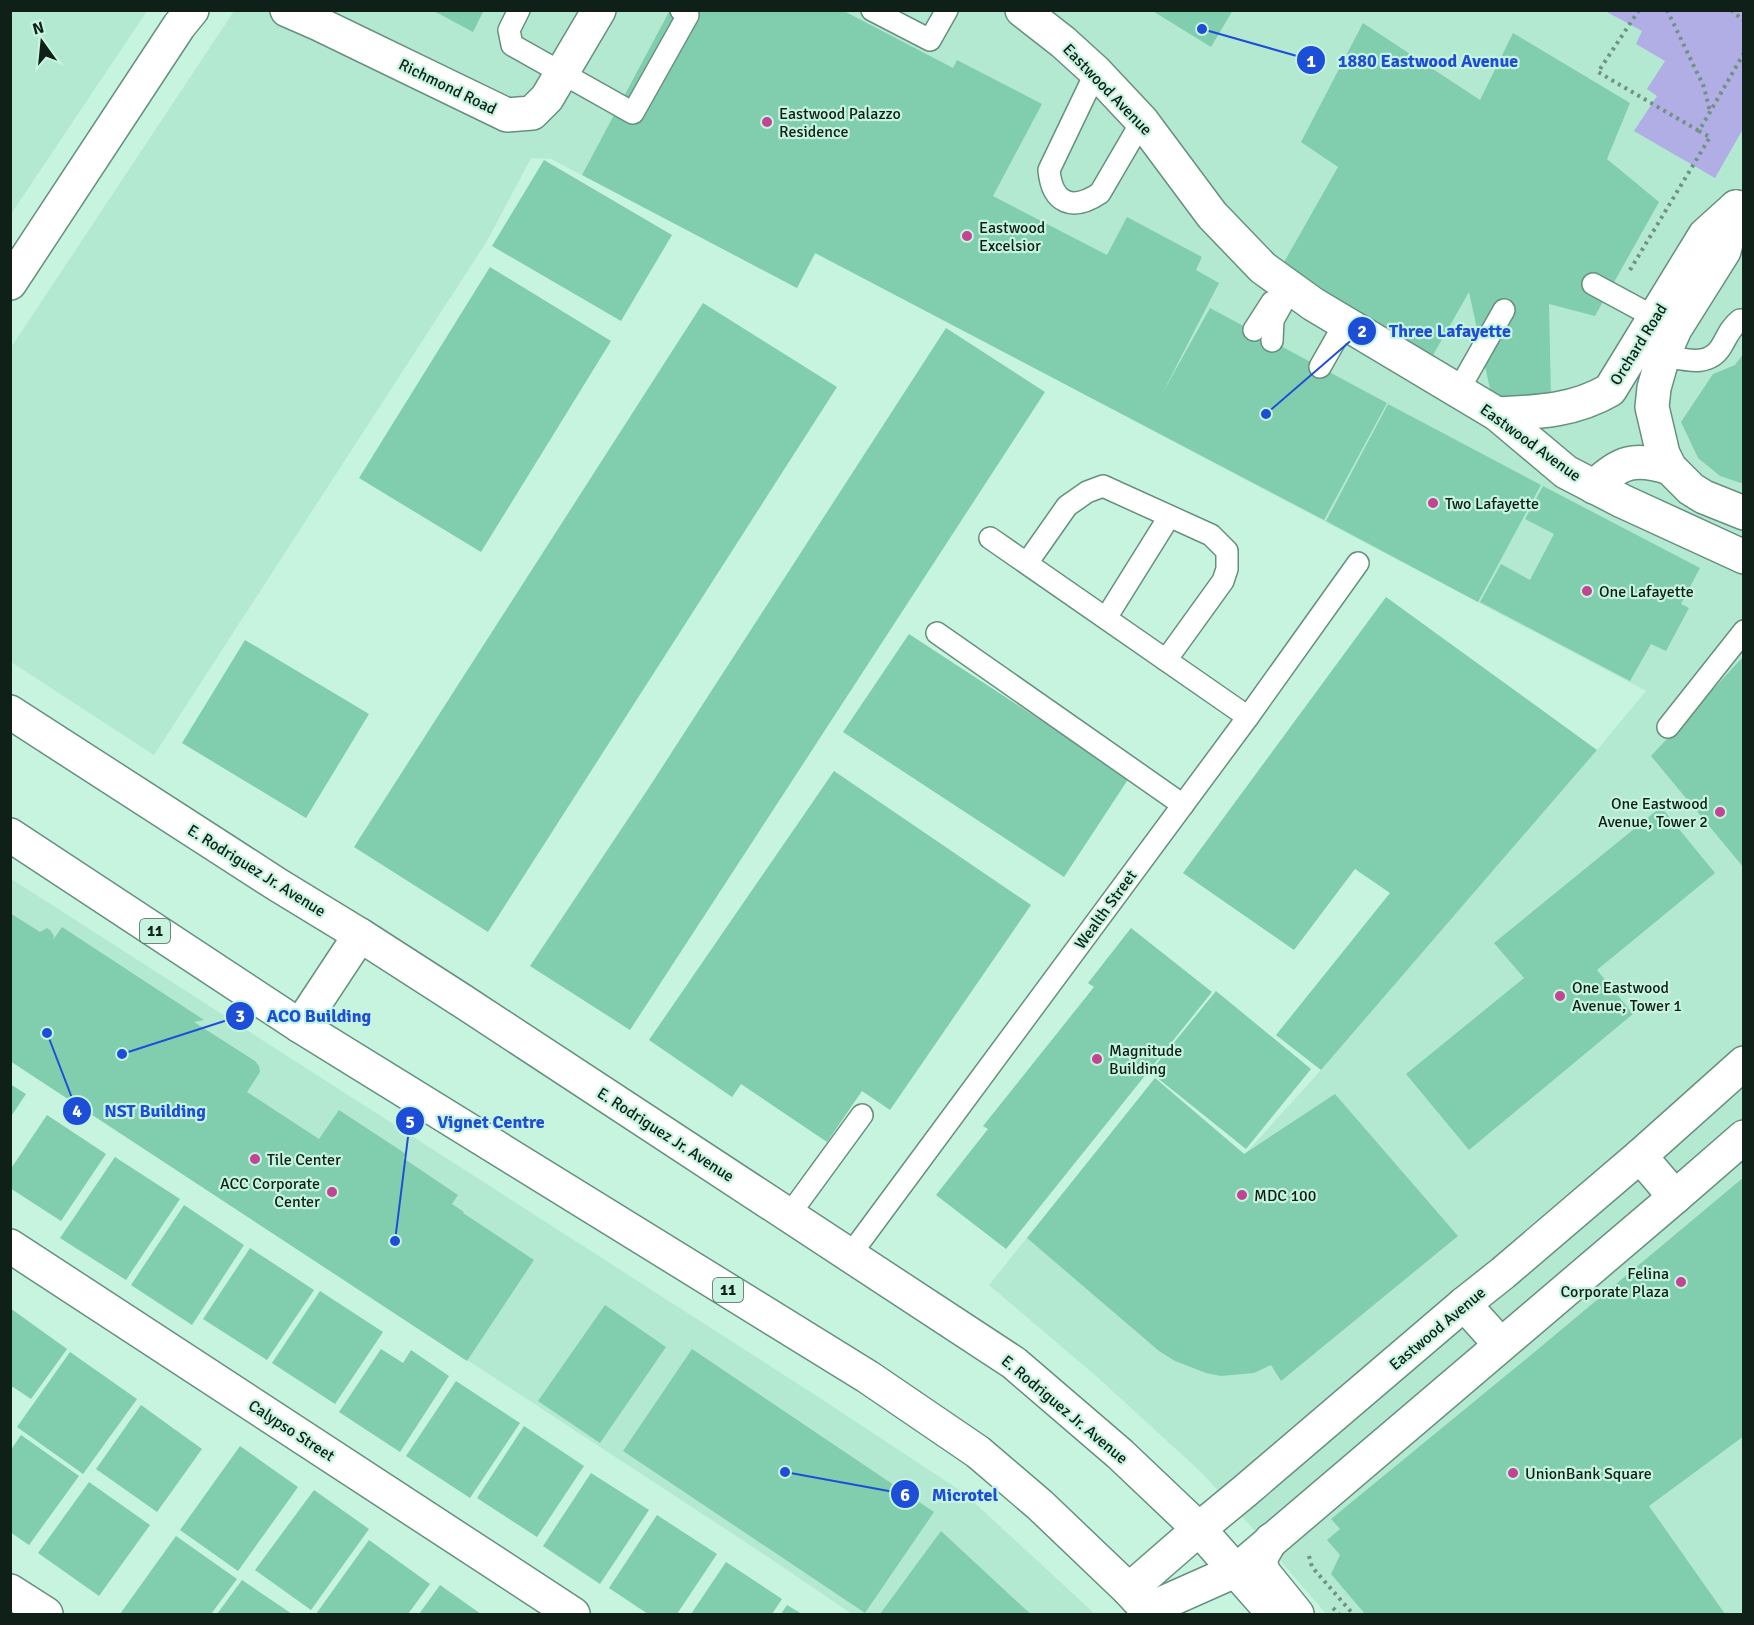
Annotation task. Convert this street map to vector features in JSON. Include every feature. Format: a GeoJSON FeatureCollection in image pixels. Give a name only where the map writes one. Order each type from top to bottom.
{"type":"FeatureCollection","features":[{"type":"Feature","properties":{"kind":"street"},"geometry":{"type":"LineString","coordinates":[[10,283],[179,26],[192,10]]}},
{"type":"Feature","properties":{"kind":"street","name":"Richmond Road"},"geometry":{"type":"LineString","coordinates":[[287,10],[320,17],[507,115],[532,113],[547,98],[598,10]]}},
{"type":"Feature","properties":{"kind":"street","name":"Eastwood Avenue"},"geometry":{"type":"LineString","coordinates":[[1022,10],[1064,42],[1142,121],[1212,215],[1263,268],[1344,323],[1497,414],[1566,472],[1622,501],[1743,557]]}},
{"type":"Feature","properties":{"kind":"street","name":"Orchard Road"},"geometry":{"type":"LineString","coordinates":[[1497,414],[1544,412],[1570,407],[1587,402],[1610,390],[1705,235],[1740,201]]}},
{"type":"Feature","properties":{"kind":"street","name":"Orchard Road"},"geometry":{"type":"LineString","coordinates":[[1666,461],[1652,407],[1654,388],[1663,356],[1675,329],[1724,251],[1740,201]]}},
{"type":"Feature","properties":{"kind":"street"},"geometry":{"type":"LineString","coordinates":[[1594,487],[1609,472],[1629,463],[1666,461],[1691,489],[1704,498],[1743,513]]}},
{"type":"Feature","properties":{"kind":"street","name":"E. Rodriguez Jr. Avenue"},"geometry":{"type":"LineString","coordinates":[[10,712],[278,885],[360,934],[1014,1363],[1120,1454],[1199,1529],[1274,1614]]}},
{"type":"Feature","properties":{"kind":"street","name":"11"},"geometry":{"type":"LineString","coordinates":[[10,835],[300,1026],[849,1365],[978,1452],[1040,1505],[1143,1605]]}},
{"type":"Feature","properties":{"kind":"street"},"geometry":{"type":"LineString","coordinates":[[300,1026],[360,934]]}},
{"type":"Feature","properties":{"kind":"street","name":"Eastwood Avenue"},"geometry":{"type":"LineString","coordinates":[[1143,1605],[1199,1529],[1640,1156],[1743,1063]]}},
{"type":"Feature","properties":{"kind":"street"},"geometry":{"type":"LineString","coordinates":[[1143,1605],[1237,1570],[1743,1137]]}},
{"type":"Feature","properties":{"kind":"street"},"geometry":{"type":"LineString","coordinates":[[1640,1156],[1675,1197]]}},
{"type":"Feature","properties":{"kind":"street","name":"Calypso Street"},"geometry":{"type":"LineString","coordinates":[[10,1246],[573,1614]]}},
{"type":"Feature","properties":{"kind":"street"},"geometry":{"type":"LineString","coordinates":[[1464,1304],[1500,1344]]}},
{"type":"Feature","properties":{"kind":"street"},"geometry":{"type":"LineString","coordinates":[[1271,1540],[1260,1559],[1263,1572],[1297,1614]]}},
{"type":"Feature","properties":{"kind":"street"},"geometry":{"type":"LineString","coordinates":[[10,1591],[46,1614]]}},
{"type":"Feature","properties":{"kind":"lane"},"geometry":{"type":"LineString","coordinates":[[519,10],[508,30],[512,45],[633,113],[688,15],[681,10]]}},
{"type":"Feature","properties":{"kind":"lane"},"geometry":{"type":"LineString","coordinates":[[872,10],[930,40],[947,10]]}},
{"type":"Feature","properties":{"kind":"lane"},"geometry":{"type":"LineString","coordinates":[[1096,72],[1049,170],[1055,194],[1064,201],[1075,204],[1091,199],[1100,193],[1142,121]]}},
{"type":"Feature","properties":{"kind":"lane"},"geometry":{"type":"LineString","coordinates":[[1593,285],[1656,318]]}},
{"type":"Feature","properties":{"kind":"lane"},"geometry":{"type":"LineString","coordinates":[[1263,336],[1288,286]]}},
{"type":"Feature","properties":{"kind":"lane"},"geometry":{"type":"LineString","coordinates":[[1458,391],[1504,310]]}},
{"type":"Feature","properties":{"kind":"lane"},"geometry":{"type":"LineString","coordinates":[[1663,356],[1703,361],[1711,359],[1720,349],[1731,328],[1743,320]]}},
{"type":"Feature","properties":{"kind":"lane"},"geometry":{"type":"LineString","coordinates":[[1320,367],[1344,323]]}},
{"type":"Feature","properties":{"kind":"lane"},"geometry":{"type":"LineString","coordinates":[[1027,563],[1067,506],[1087,492],[1103,486],[1211,535],[1227,551],[1227,569],[1222,581],[1166,660]]}},
{"type":"Feature","properties":{"kind":"lane"},"geometry":{"type":"LineString","coordinates":[[1106,618],[1169,517]]}},
{"type":"Feature","properties":{"kind":"lane"},"geometry":{"type":"LineString","coordinates":[[990,538],[1248,717]]}},
{"type":"Feature","properties":{"kind":"lane","name":"Wealth Street"},"geometry":{"type":"LineString","coordinates":[[850,1255],[1248,717],[1358,563]]}},
{"type":"Feature","properties":{"kind":"lane"},"geometry":{"type":"LineString","coordinates":[[1668,726],[1743,631]]}},
{"type":"Feature","properties":{"kind":"lane"},"geometry":{"type":"LineString","coordinates":[[937,633],[1182,805]]}},
{"type":"Feature","properties":{"kind":"lane"},"geometry":{"type":"LineString","coordinates":[[789,1215],[862,1115]]}},
{"type":"Feature","properties":{"kind":"path"},"geometry":{"type":"LineString","coordinates":[[1615,297],[1710,137],[1598,72],[1639,10]]}},
{"type":"Feature","properties":{"kind":"path"},"geometry":{"type":"LineString","coordinates":[[1666,10],[1704,87],[1711,112]]}},
{"type":"Feature","properties":{"kind":"path"},"geometry":{"type":"LineString","coordinates":[[1731,10],[1743,21]]}},
{"type":"Feature","properties":{"kind":"path"},"geometry":{"type":"LineString","coordinates":[[1699,131],[1743,53]]}},
{"type":"Feature","properties":{"kind":"shaded area"},"geometry":{"type":"Polygon","coordinates":[[[10,11],[147,11],[11,214],[10,11]]]}},
{"type":"Feature","properties":{"kind":"shaded area"},"geometry":{"type":"Polygon","coordinates":[[[234,11],[1743,11],[1743,1614],[1326,1614],[1201,1472],[1096,1376],[989,1285],[1155,1078],[1245,1154],[1321,1070],[1646,691],[816,253],[797,288],[551,159],[531,158],[487,241],[154,755],[11,662],[10,349],[234,11]]]}},
{"type":"Feature","properties":{"kind":"shaded area"},"geometry":{"type":"Polygon","coordinates":[[[1605,11],[1743,11],[1743,129],[1715,178],[1634,131],[1657,96],[1647,89],[1665,61],[1636,44],[1642,31],[1605,11]]]}},
{"type":"Feature","properties":{"kind":"shaded area"},"geometry":{"type":"Polygon","coordinates":[[[10,878],[964,1493],[1095,1614],[852,1614],[11,1061],[10,878]]]}},
{"type":"Feature","properties":{"kind":"building"},"geometry":{"type":"Polygon","coordinates":[[[432,10],[484,10],[473,32],[432,10]]]}},
{"type":"Feature","properties":{"kind":"building"},"geometry":{"type":"Polygon","coordinates":[[[670,10],[842,10],[953,68],[957,60],[1042,104],[993,196],[1107,255],[1127,217],[1202,257],[1196,270],[1219,283],[1162,394],[1210,308],[1387,403],[1324,520],[815,253],[797,288],[582,175],[670,10]]]}},
{"type":"Feature","properties":{"kind":"building"},"geometry":{"type":"Polygon","coordinates":[[[1151,10],[1233,10],[1211,47],[1151,10]]]}},
{"type":"Feature","properties":{"kind":"building"},"geometry":{"type":"Polygon","coordinates":[[[1363,23],[1480,100],[1513,33],[1630,103],[1607,159],[1659,202],[1595,316],[1549,304],[1551,397],[1493,403],[1469,292],[1432,357],[1283,264],[1338,167],[1301,142],[1363,23]]]}},
{"type":"Feature","properties":{"kind":"building"},"geometry":{"type":"Polygon","coordinates":[[[544,160],[672,235],[621,321],[492,246],[544,160]]]}},
{"type":"Feature","properties":{"kind":"building"},"geometry":{"type":"Polygon","coordinates":[[[490,267],[611,341],[481,552],[359,478],[490,267]]]}},
{"type":"Feature","properties":{"kind":"building"},"geometry":{"type":"Polygon","coordinates":[[[703,303],[837,387],[488,932],[354,847],[703,303]]]}},
{"type":"Feature","properties":{"kind":"building"},"geometry":{"type":"Polygon","coordinates":[[[946,328],[1045,392],[630,1030],[530,966],[648,789],[946,328]]]}},
{"type":"Feature","properties":{"kind":"building"},"geometry":{"type":"Polygon","coordinates":[[[1744,353],[1744,484],[1720,476],[1698,458],[1681,422],[1713,374],[1735,365],[1744,353]]]}},
{"type":"Feature","properties":{"kind":"building","name":"Two Lafayette"},"geometry":{"type":"Polygon","coordinates":[[[1388,404],[1541,485],[1478,602],[1326,521],[1388,404]]]}},
{"type":"Feature","properties":{"kind":"building","name":"One Lafayette"},"geometry":{"type":"Polygon","coordinates":[[[1543,486],[1700,568],[1681,604],[1689,608],[1666,651],[1651,644],[1630,681],[1480,602],[1501,564],[1530,580],[1554,534],[1525,519],[1543,486]]]}},
{"type":"Feature","properties":{"kind":"building"},"geometry":{"type":"Polygon","coordinates":[[[1386,597],[1597,750],[1321,1070],[1276,1035],[1390,893],[1355,869],[1294,950],[1183,873],[1386,597]]]}},
{"type":"Feature","properties":{"kind":"building"},"geometry":{"type":"Polygon","coordinates":[[[909,634],[1129,778],[1064,877],[843,732],[909,634]]]}},
{"type":"Feature","properties":{"kind":"building"},"geometry":{"type":"Polygon","coordinates":[[[245,640],[369,714],[306,818],[182,743],[245,640]]]}},
{"type":"Feature","properties":{"kind":"building","name":"One Eastwood Avenue, Tower 2"},"geometry":{"type":"Polygon","coordinates":[[[1744,656],[1744,868],[1651,756],[1744,656]]]}},
{"type":"Feature","properties":{"kind":"building"},"geometry":{"type":"Polygon","coordinates":[[[834,771],[1031,905],[890,1110],[862,1091],[827,1142],[741,1084],[732,1097],[649,1040],[834,771]]]}},
{"type":"Feature","properties":{"kind":"building","name":"One Eastwood Avenue, Tower 1"},"geometry":{"type":"Polygon","coordinates":[[[1661,807],[1715,873],[1597,970],[1633,1014],[1469,1150],[1406,1074],[1524,978],[1494,943],[1661,807]]]}},
{"type":"Feature","properties":{"kind":"building"},"geometry":{"type":"Polygon","coordinates":[[[10,913],[40,932],[47,928],[54,936],[53,940],[62,927],[204,1020],[194,1022],[255,1061],[259,1066],[260,1072],[247,1092],[319,1139],[339,1110],[406,1154],[403,1158],[458,1195],[452,1204],[463,1213],[534,1260],[467,1361],[10,1061],[10,913]]]}},
{"type":"Feature","properties":{"kind":"building","name":"Magnitude Building"},"geometry":{"type":"Polygon","coordinates":[[[1131,928],[1212,992],[1006,1249],[936,1195],[988,1129],[983,1126],[1094,987],[1088,983],[1131,928]]]}},
{"type":"Feature","properties":{"kind":"building"},"geometry":{"type":"Polygon","coordinates":[[[1216,991],[1311,1069],[1246,1149],[1150,1072],[1216,991]]]}},
{"type":"Feature","properties":{"kind":"building","name":"MDC 100"},"geometry":{"type":"Polygon","coordinates":[[[1155,1078],[1244,1154],[1335,1094],[1458,1236],[1281,1381],[1271,1365],[1254,1373],[1221,1376],[1175,1361],[1159,1351],[1027,1238],[1155,1078]]]}},
{"type":"Feature","properties":{"kind":"building"},"geometry":{"type":"Polygon","coordinates":[[[10,1084],[26,1094],[10,1118],[10,1084]]]}},
{"type":"Feature","properties":{"kind":"building"},"geometry":{"type":"Polygon","coordinates":[[[47,1115],[106,1154],[61,1221],[10,1188],[10,1170],[47,1115]]]}},
{"type":"Feature","properties":{"kind":"building"},"geometry":{"type":"Polygon","coordinates":[[[115,1157],[180,1199],[126,1280],[60,1238],[115,1157]]]}},
{"type":"Feature","properties":{"kind":"building"},"geometry":{"type":"Polygon","coordinates":[[[1744,1177],[1744,1436],[1649,1506],[1725,1614],[1365,1614],[1331,1574],[1340,1555],[1327,1540],[1340,1529],[1331,1519],[1744,1177]]]}},
{"type":"Feature","properties":{"kind":"building"},"geometry":{"type":"Polygon","coordinates":[[[184,1205],[244,1245],[192,1325],[131,1285],[184,1205]]]}},
{"type":"Feature","properties":{"kind":"building"},"geometry":{"type":"Polygon","coordinates":[[[250,1248],[314,1290],[267,1360],[203,1319],[250,1248]]]}},
{"type":"Feature","properties":{"kind":"building"},"geometry":{"type":"Polygon","coordinates":[[[320,1291],[383,1332],[335,1404],[272,1363],[320,1291]]]}},
{"type":"Feature","properties":{"kind":"building"},"geometry":{"type":"Polygon","coordinates":[[[605,1305],[666,1347],[600,1443],[538,1401],[605,1305]]]}},
{"type":"Feature","properties":{"kind":"building"},"geometry":{"type":"Polygon","coordinates":[[[10,1308],[67,1349],[31,1399],[13,1387],[10,1389],[10,1308]]]}},
{"type":"Feature","properties":{"kind":"building"},"geometry":{"type":"Polygon","coordinates":[[[381,1349],[403,1363],[411,1350],[449,1376],[400,1452],[339,1412],[381,1349]]]}},
{"type":"Feature","properties":{"kind":"building"},"geometry":{"type":"Polygon","coordinates":[[[692,1349],[934,1512],[865,1613],[623,1451],[692,1349]]]}},
{"type":"Feature","properties":{"kind":"building"},"geometry":{"type":"Polygon","coordinates":[[[70,1352],[137,1399],[83,1474],[17,1427],[70,1352]]]}},
{"type":"Feature","properties":{"kind":"building"},"geometry":{"type":"Polygon","coordinates":[[[456,1381],[520,1423],[470,1498],[406,1456],[456,1381]]]}},
{"type":"Feature","properties":{"kind":"building"},"geometry":{"type":"Polygon","coordinates":[[[141,1405],[202,1449],[157,1512],[96,1469],[141,1405]]]}},
{"type":"Feature","properties":{"kind":"building"},"geometry":{"type":"Polygon","coordinates":[[[524,1426],[584,1466],[537,1537],[477,1498],[524,1426]]]}},
{"type":"Feature","properties":{"kind":"building"},"geometry":{"type":"Polygon","coordinates":[[[21,1435],[79,1476],[29,1545],[10,1532],[10,1451],[21,1435]]]}},
{"type":"Feature","properties":{"kind":"building"},"geometry":{"type":"Polygon","coordinates":[[[240,1446],[298,1487],[238,1571],[180,1530],[240,1446]]]}},
{"type":"Feature","properties":{"kind":"building"},"geometry":{"type":"Polygon","coordinates":[[[591,1473],[649,1510],[600,1584],[543,1546],[591,1473]]]}},
{"type":"Feature","properties":{"kind":"building"},"geometry":{"type":"Polygon","coordinates":[[[89,1482],[150,1525],[99,1596],[38,1553],[89,1482]]]}},
{"type":"Feature","properties":{"kind":"building"},"geometry":{"type":"Polygon","coordinates":[[[314,1490],[369,1529],[311,1610],[255,1570],[314,1490]]]}},
{"type":"Feature","properties":{"kind":"building"},"geometry":{"type":"Polygon","coordinates":[[[657,1515],[717,1554],[677,1614],[648,1614],[609,1588],[657,1515]]]}},
{"type":"Feature","properties":{"kind":"building"},"geometry":{"type":"Polygon","coordinates":[[[941,1531],[1024,1608],[1031,1614],[880,1614],[941,1531]]]}},
{"type":"Feature","properties":{"kind":"building"},"geometry":{"type":"Polygon","coordinates":[[[176,1536],[237,1579],[211,1614],[120,1614],[176,1536]]]}},
{"type":"Feature","properties":{"kind":"building"},"geometry":{"type":"Polygon","coordinates":[[[369,1540],[430,1584],[408,1614],[316,1614],[369,1540]]]}},
{"type":"Feature","properties":{"kind":"building"},"geometry":{"type":"Polygon","coordinates":[[[726,1562],[782,1599],[772,1614],[691,1614],[726,1562]]]}},
{"type":"Feature","properties":{"kind":"building"},"geometry":{"type":"Polygon","coordinates":[[[242,1580],[292,1614],[217,1614],[242,1580]]]}},
{"type":"Feature","properties":{"kind":"building"},"geometry":{"type":"Polygon","coordinates":[[[440,1585],[481,1614],[419,1614],[440,1585]]]}},
{"type":"Feature","properties":{"kind":"building"},"geometry":{"type":"Polygon","coordinates":[[[787,1605],[802,1614],[781,1614],[787,1605]]]}},
{"type":"Feature","properties":{"kind":"place","name":"1880 Eastwood Avenue"},"geometry":{"type":"Point","coordinates":[1202,29]}},
{"type":"Feature","properties":{"kind":"place","name":"Eastwood Palazzo Residence"},"geometry":{"type":"Point","coordinates":[767,122]}},
{"type":"Feature","properties":{"kind":"place","name":"Eastwood Excelsior"},"geometry":{"type":"Point","coordinates":[967,236]}},
{"type":"Feature","properties":{"kind":"place","name":"Three Lafayette"},"geometry":{"type":"Point","coordinates":[1266,414]}},
{"type":"Feature","properties":{"kind":"place","name":"Two Lafayette"},"geometry":{"type":"Point","coordinates":[1433,503]}},
{"type":"Feature","properties":{"kind":"place","name":"One Lafayette"},"geometry":{"type":"Point","coordinates":[1587,591]}},
{"type":"Feature","properties":{"kind":"place","name":"One Eastwood Avenue, Tower 2"},"geometry":{"type":"Point","coordinates":[1720,812]}},
{"type":"Feature","properties":{"kind":"place","name":"One Eastwood Avenue, Tower 1"},"geometry":{"type":"Point","coordinates":[1560,996]}},
{"type":"Feature","properties":{"kind":"place","name":"NST Building"},"geometry":{"type":"Point","coordinates":[47,1033]}},
{"type":"Feature","properties":{"kind":"place","name":"ACO Building"},"geometry":{"type":"Point","coordinates":[122,1054]}},
{"type":"Feature","properties":{"kind":"place","name":"Magnitude Building"},"geometry":{"type":"Point","coordinates":[1097,1059]}},
{"type":"Feature","properties":{"kind":"place","name":"Tile Center"},"geometry":{"type":"Point","coordinates":[255,1159]}},
{"type":"Feature","properties":{"kind":"place","name":"ACC Corporate Center"},"geometry":{"type":"Point","coordinates":[332,1192]}},
{"type":"Feature","properties":{"kind":"place","name":"MDC 100"},"geometry":{"type":"Point","coordinates":[1242,1195]}},
{"type":"Feature","properties":{"kind":"place","name":"Vignet Centre"},"geometry":{"type":"Point","coordinates":[395,1241]}},
{"type":"Feature","properties":{"kind":"place","name":"Felina Corporate Plaza"},"geometry":{"type":"Point","coordinates":[1681,1282]}},
{"type":"Feature","properties":{"kind":"place","name":"Microtel"},"geometry":{"type":"Point","coordinates":[785,1472]}},
{"type":"Feature","properties":{"kind":"place","name":"UnionBank Square"},"geometry":{"type":"Point","coordinates":[1513,1473]}}]}
